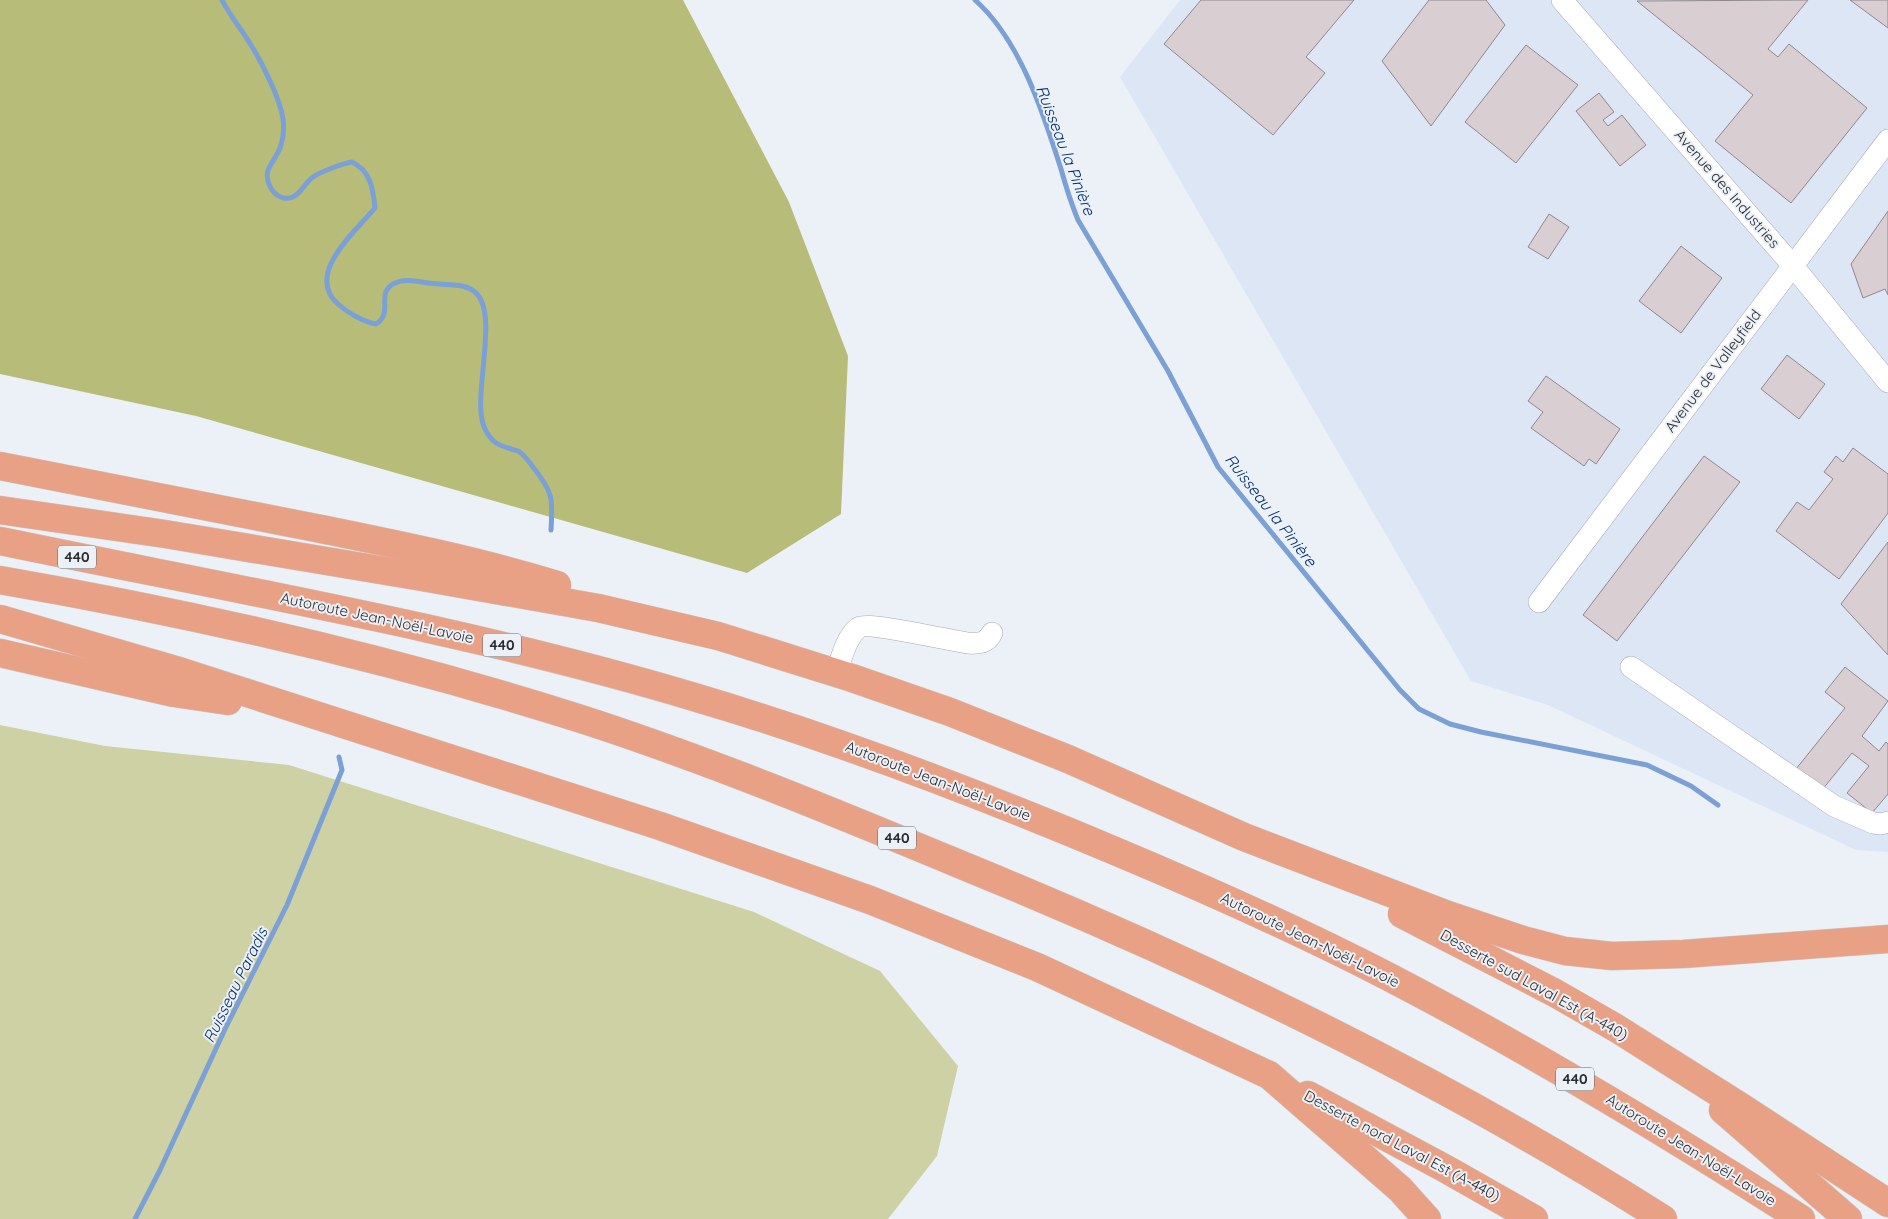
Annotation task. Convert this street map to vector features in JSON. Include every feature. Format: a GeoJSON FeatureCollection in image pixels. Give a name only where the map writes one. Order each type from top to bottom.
{"type":"FeatureCollection","features":[{"type":"Feature","properties":{"kind":"highway"},"geometry":{"type":"LineString","coordinates":[[0,466],[201,504],[434,552],[491,566],[684,622],[718,636]]}},
{"type":"Feature","properties":{"kind":"highway"},"geometry":{"type":"LineString","coordinates":[[0,510],[165,534],[441,580],[598,608],[718,636],[836,673],[950,712],[1068,759],[1244,837],[1448,915],[1522,940],[1565,951],[1612,956],[1683,954],[1888,939]]}},
{"type":"Feature","properties":{"kind":"highway","name":"Autoroute Jean-Noël-Lavoie"},"geometry":{"type":"LineString","coordinates":[[0,541],[377,617],[532,652],[733,708],[820,736],[905,767],[1048,823],[1165,872],[1372,969],[1604,1096],[1801,1219]]}},
{"type":"Feature","properties":{"kind":"highway","name":"440"},"geometry":{"type":"LineString","coordinates":[[0,580],[235,626],[404,666],[578,719],[744,777],[1053,902],[1240,987],[1439,1088],[1663,1219]]}},
{"type":"Feature","properties":{"kind":"highway"},"geometry":{"type":"LineString","coordinates":[[0,619],[120,653],[660,826],[870,900],[1037,967],[1269,1075],[1400,1189],[1427,1219]]}},
{"type":"Feature","properties":{"kind":"highway"},"geometry":{"type":"LineString","coordinates":[[0,653],[174,693],[306,712]]}},
{"type":"Feature","properties":{"kind":"highway","name":"Desserte sud Laval Est (A-440)"},"geometry":{"type":"LineString","coordinates":[[1244,837],[1429,927],[1555,993],[1616,1028],[1738,1104],[1888,1203]]}},
{"type":"Feature","properties":{"kind":"highway"},"geometry":{"type":"LineString","coordinates":[[1670,1062],[1753,1138],[1806,1181],[1848,1219]]}},
{"type":"Feature","properties":{"kind":"highway","name":"Desserte nord Laval Est (A-440)"},"geometry":{"type":"LineString","coordinates":[[1269,1075],[1429,1159],[1534,1219]]}},
{"type":"Feature","properties":{"kind":"street","name":"Avenue des Industries"},"geometry":{"type":"LineString","coordinates":[[1573,5],[1888,382]]}},
{"type":"Feature","properties":{"kind":"street","name":"Avenue de Valleyfield"},"geometry":{"type":"LineString","coordinates":[[1539,602],[1888,140]]}},
{"type":"Feature","properties":{"kind":"street"},"geometry":{"type":"LineString","coordinates":[[836,673],[850,640],[858,628],[862,626],[968,643],[981,643],[990,638],[992,633]]}},
{"type":"Feature","properties":{"kind":"street"},"geometry":{"type":"LineString","coordinates":[[1631,667],[1834,806],[1873,823],[1888,822]]}},
{"type":"Feature","properties":{"kind":"shaded area"},"geometry":{"type":"Polygon","coordinates":[[[1180,0],[1888,0],[1888,852],[1856,850],[1548,705],[1471,681],[1120,77],[1180,0]]]}},
{"type":"Feature","properties":{"kind":"green space"},"geometry":{"type":"Polygon","coordinates":[[[0,0],[683,0],[789,202],[848,356],[841,514],[747,573],[196,416],[0,374],[0,0]]]}},
{"type":"Feature","properties":{"kind":"green space"},"geometry":{"type":"Polygon","coordinates":[[[0,725],[105,746],[289,765],[754,912],[880,971],[958,1066],[937,1156],[888,1219],[0,1219],[0,725]]]}},
{"type":"Feature","properties":{"kind":"building"},"geometry":{"type":"Polygon","coordinates":[[[1201,0],[1354,0],[1306,57],[1325,73],[1273,135],[1164,44],[1201,0]]]}},
{"type":"Feature","properties":{"kind":"building"},"geometry":{"type":"Polygon","coordinates":[[[1429,0],[1486,0],[1505,25],[1431,126],[1382,61],[1429,0]]]}},
{"type":"Feature","properties":{"kind":"building"},"geometry":{"type":"Polygon","coordinates":[[[1808,0],[1768,49],[1778,57],[1789,44],[1867,108],[1791,203],[1715,141],[1753,95],[1637,1],[1808,0]]]}},
{"type":"Feature","properties":{"kind":"building"},"geometry":{"type":"Polygon","coordinates":[[[1850,0],[1888,0],[1888,28],[1850,0]]]}},
{"type":"Feature","properties":{"kind":"building"},"geometry":{"type":"Polygon","coordinates":[[[1526,45],[1578,85],[1516,163],[1465,122],[1526,45]]]}},
{"type":"Feature","properties":{"kind":"building"},"geometry":{"type":"Polygon","coordinates":[[[1599,93],[1614,112],[1603,120],[1608,126],[1622,115],[1646,145],[1620,166],[1576,111],[1599,93]]]}},
{"type":"Feature","properties":{"kind":"building"},"geometry":{"type":"Polygon","coordinates":[[[1888,211],[1888,295],[1885,289],[1863,298],[1851,264],[1888,211]]]}},
{"type":"Feature","properties":{"kind":"building"},"geometry":{"type":"Polygon","coordinates":[[[1549,214],[1569,227],[1548,259],[1528,247],[1549,214]]]}},
{"type":"Feature","properties":{"kind":"building"},"geometry":{"type":"Polygon","coordinates":[[[1681,246],[1722,278],[1681,333],[1639,301],[1681,246]]]}},
{"type":"Feature","properties":{"kind":"building"},"geometry":{"type":"Polygon","coordinates":[[[1787,355],[1825,384],[1799,419],[1761,389],[1787,355]]]}},
{"type":"Feature","properties":{"kind":"building"},"geometry":{"type":"Polygon","coordinates":[[[1546,376],[1620,429],[1596,464],[1589,459],[1584,466],[1531,428],[1543,412],[1528,401],[1546,376]]]}},
{"type":"Feature","properties":{"kind":"building"},"geometry":{"type":"Polygon","coordinates":[[[1853,448],[1888,474],[1888,513],[1839,579],[1776,531],[1797,502],[1809,510],[1833,479],[1824,472],[1836,456],[1843,462],[1853,448]]]}},
{"type":"Feature","properties":{"kind":"building"},"geometry":{"type":"Polygon","coordinates":[[[1704,456],[1740,482],[1617,641],[1583,615],[1704,456]]]}},
{"type":"Feature","properties":{"kind":"building"},"geometry":{"type":"Polygon","coordinates":[[[1888,542],[1888,655],[1841,604],[1888,542]]]}},
{"type":"Feature","properties":{"kind":"building"},"geometry":{"type":"Polygon","coordinates":[[[1845,667],[1888,701],[1862,736],[1879,751],[1886,742],[1888,744],[1888,794],[1872,813],[1847,793],[1869,766],[1852,753],[1822,790],[1796,769],[1845,708],[1825,692],[1845,667]]]}},
{"type":"Feature","properties":{"kind":"waterway","name":"Ruisseau Paradis"},"geometry":{"type":"LineString","coordinates":[[222,0],[260,61],[281,111],[284,125],[283,138],[267,177],[273,191],[282,198],[293,197],[316,175],[352,162],[363,170],[370,181],[375,208],[336,254],[327,280],[329,293],[347,311],[361,319],[376,324],[384,314],[386,292],[389,287],[400,281],[458,285],[475,292],[482,303],[485,319],[486,337],[481,398],[481,416],[485,429],[495,442],[522,454],[545,483],[550,496],[552,510],[551,530]]}},
{"type":"Feature","properties":{"kind":"waterway","name":"Ruisseau la Pinière"},"geometry":{"type":"LineString","coordinates":[[975,0],[991,16],[1017,56],[1038,101],[1078,220],[1168,371],[1218,467],[1400,690],[1419,709],[1450,724],[1481,732],[1647,765],[1691,786],[1718,805]]}},
{"type":"Feature","properties":{"kind":"waterway","name":"Ruisseau Paradis"},"geometry":{"type":"LineString","coordinates":[[135,1219],[160,1170],[225,1029],[287,905],[342,770],[339,757]]}}]}
